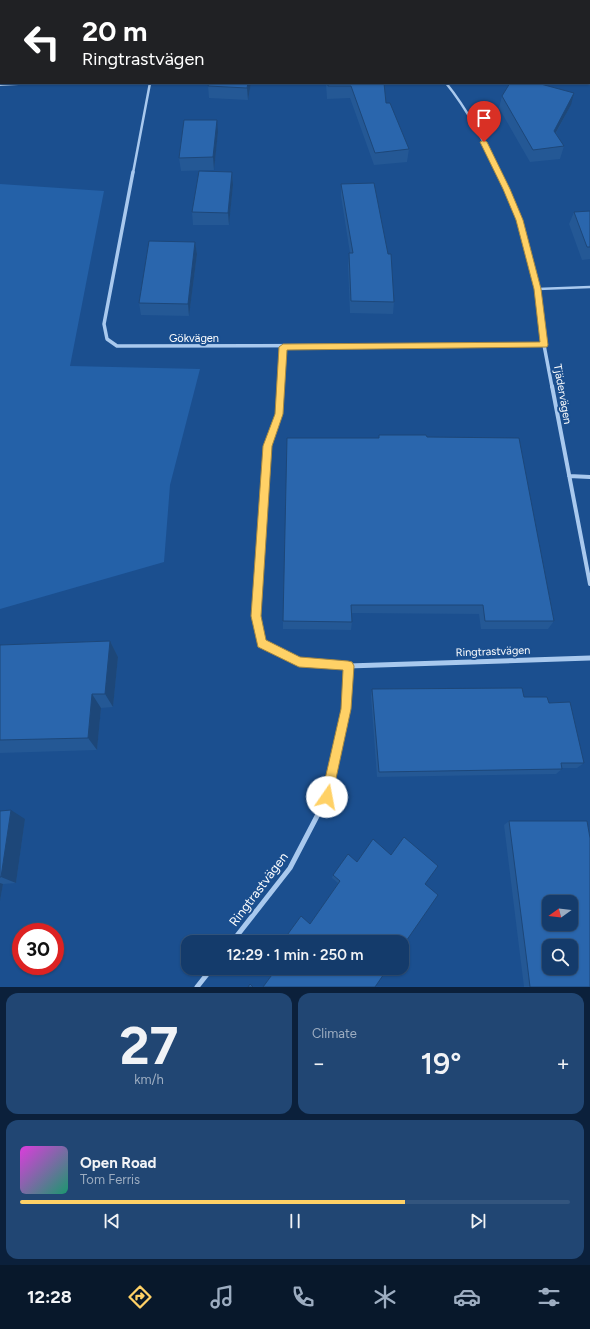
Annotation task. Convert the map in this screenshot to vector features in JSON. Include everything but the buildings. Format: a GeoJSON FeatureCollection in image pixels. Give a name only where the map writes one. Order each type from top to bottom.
{"type":"FeatureCollection","features":[{"type":"Feature","properties":{"kind":"street","name":"Gökvägen"},"geometry":{"type":"LineString","coordinates":[[150,84],[104,324],[107,339],[118,346],[138,347],[544,345]]}},
{"type":"Feature","properties":{"kind":"street","name":"Tjädervägen"},"geometry":{"type":"LineString","coordinates":[[447,84],[455,94],[484,142],[507,189],[519,220],[538,289],[544,345],[590,584]]}},
{"type":"Feature","properties":{"kind":"street","name":"Ringtrastvägen"},"geometry":{"type":"LineString","coordinates":[[283,347],[279,414],[267,446],[256,616],[262,643],[299,662],[348,666],[590,658]]}},
{"type":"Feature","properties":{"kind":"street"},"geometry":{"type":"LineString","coordinates":[[569,476],[590,476]]}},
{"type":"Feature","properties":{"kind":"street","name":"Ringtrastvägen"},"geometry":{"type":"LineString","coordinates":[[237,935],[290,868],[327,797],[346,709],[348,666]]}},
{"type":"Feature","properties":{"kind":"street"},"geometry":{"type":"LineString","coordinates":[[197,987],[206,975]]}},
{"type":"Feature","properties":{"kind":"lane"},"geometry":{"type":"LineString","coordinates":[[0,85],[18,84]]}},
{"type":"Feature","properties":{"kind":"lane"},"geometry":{"type":"LineString","coordinates":[[538,289],[590,287]]}},
{"type":"Feature","properties":{"kind":"shaded area"},"geometry":{"type":"Polygon","coordinates":[[[0,184],[104,191],[70,366],[200,369],[170,485],[164,562],[0,609],[0,184]]]}},
{"type":"Feature","properties":{"kind":"route"},"geometry":{"type":"LineString","coordinates":[[327,797],[346,709],[348,666],[299,662],[262,643],[256,616],[267,446],[279,414],[283,347],[544,345],[538,289],[519,220],[507,189],[484,142]]}}]}
